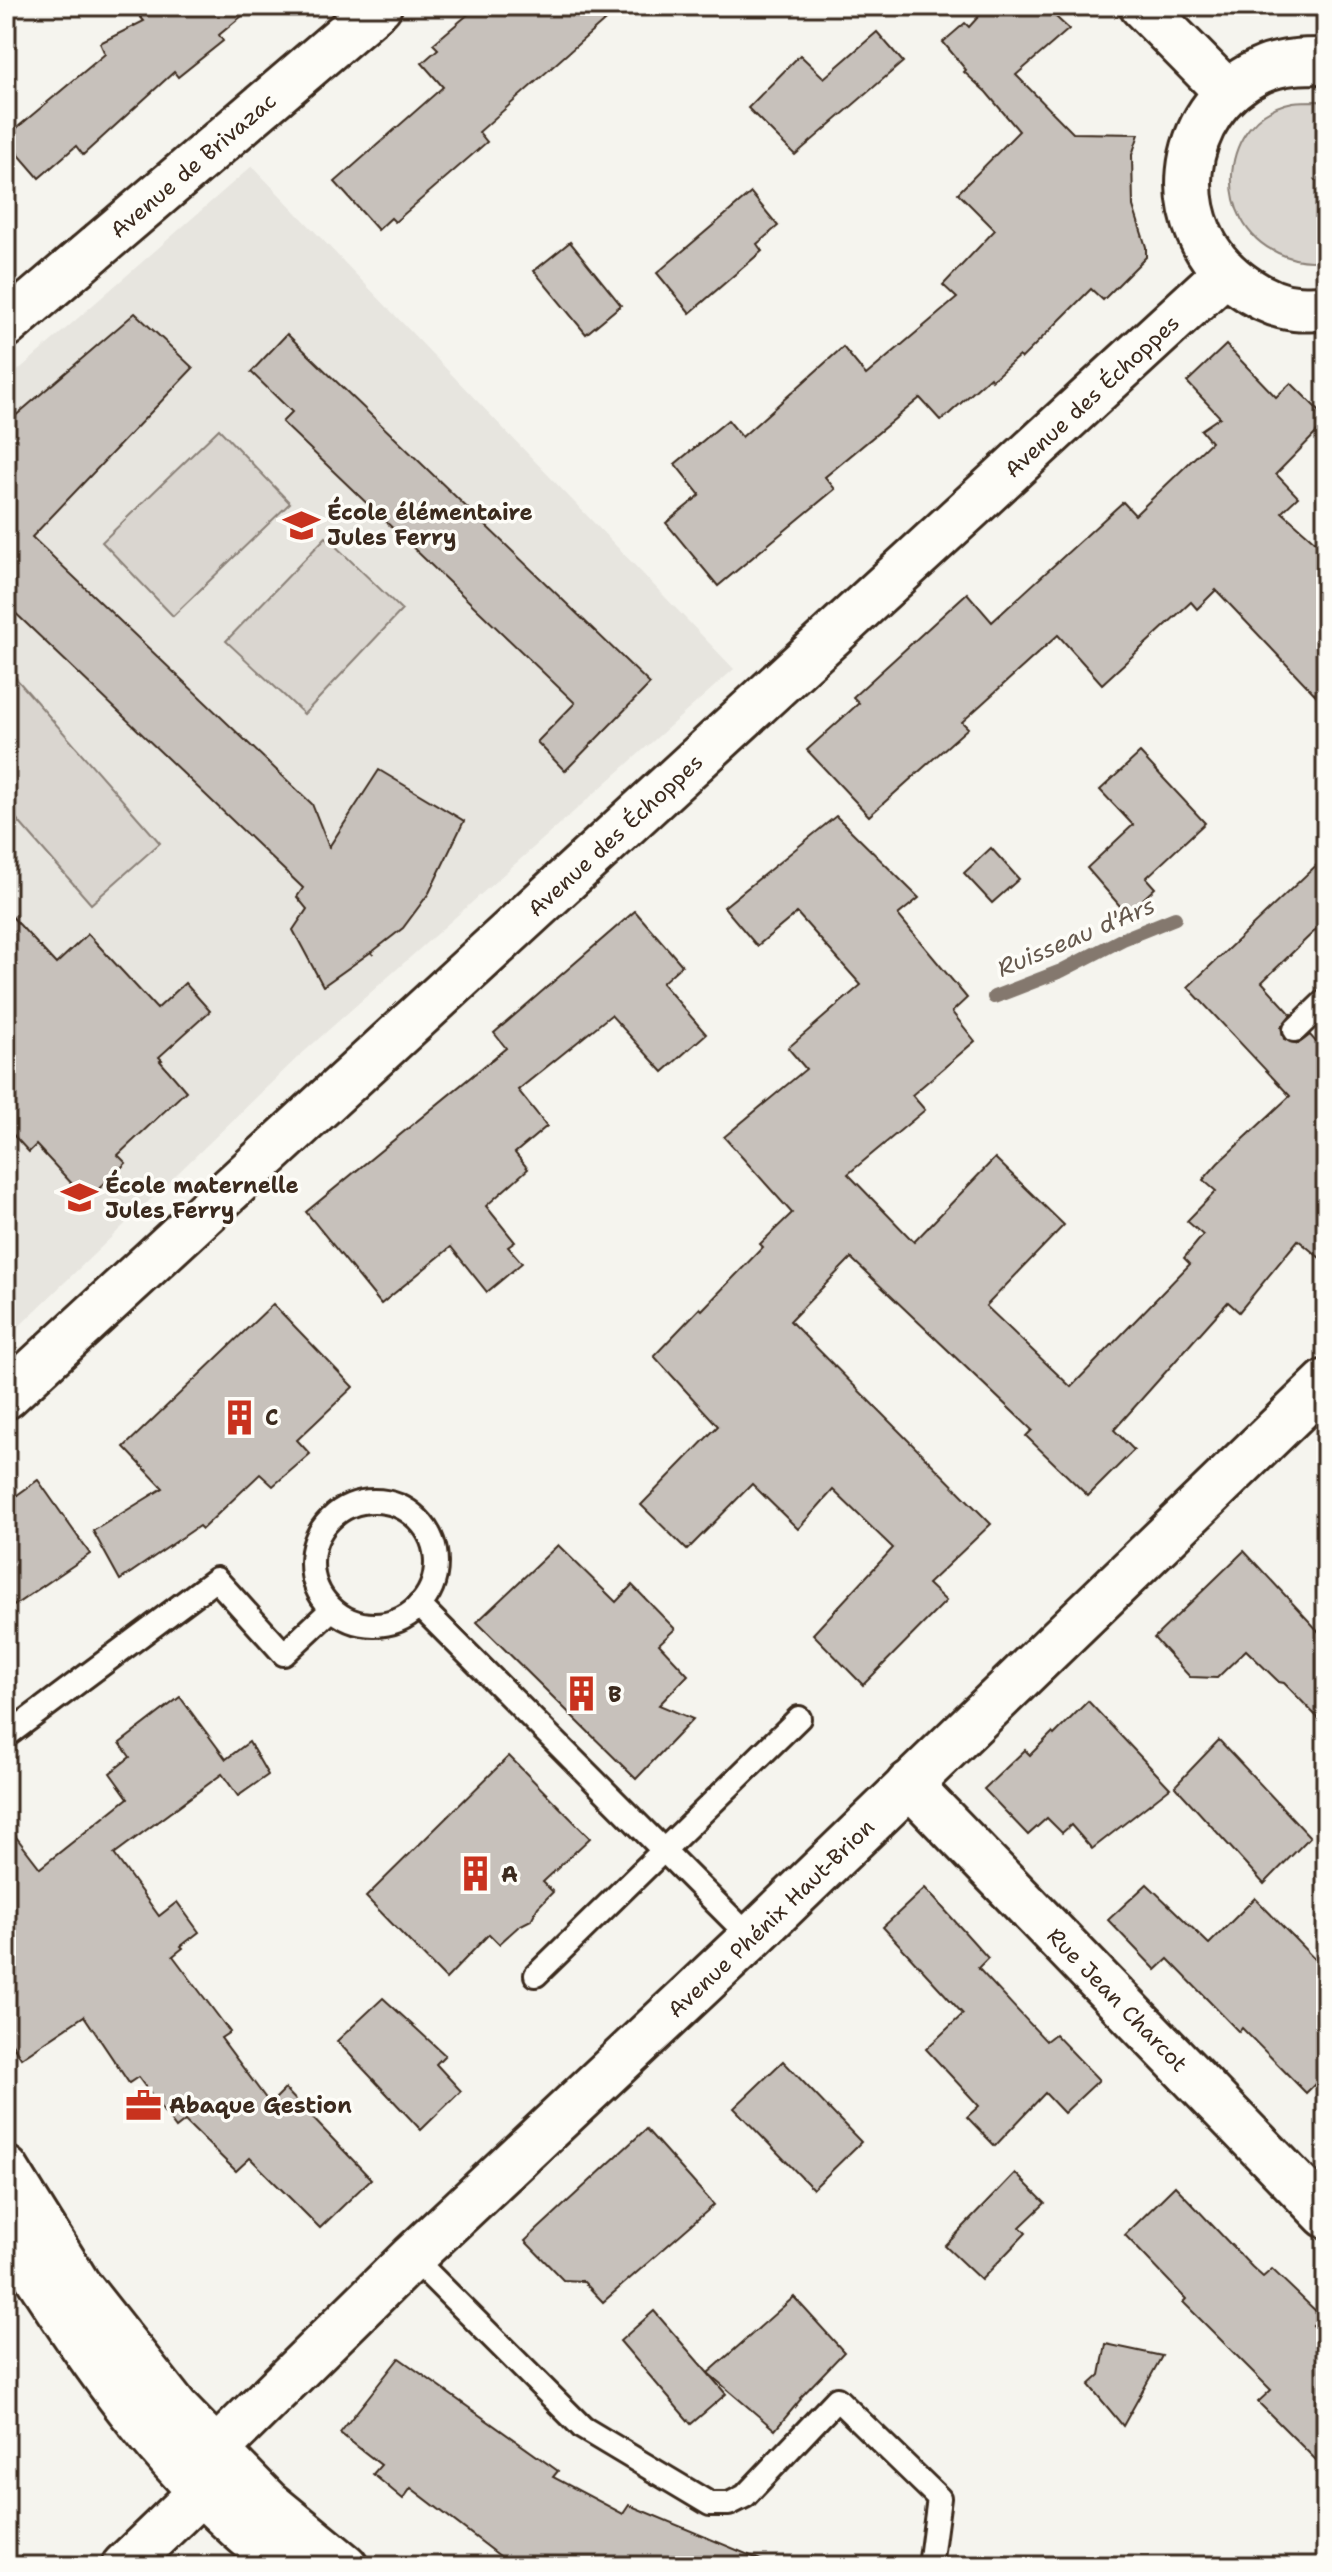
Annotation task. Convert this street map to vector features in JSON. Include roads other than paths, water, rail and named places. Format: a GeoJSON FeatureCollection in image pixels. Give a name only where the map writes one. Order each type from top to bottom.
{"type":"FeatureCollection","features":[{"type":"Feature","properties":{"kind":"street","name":"Avenue de Brivazac"},"geometry":{"type":"LineString","coordinates":[[6,325],[379,6]]}},
{"type":"Feature","properties":{"kind":"street"},"geometry":{"type":"LineString","coordinates":[[1142,6],[1227,92]]}},
{"type":"Feature","properties":{"kind":"street"},"geometry":{"type":"LineString","coordinates":[[1326,61],[1298,60],[1260,71],[1227,92],[1203,124],[1198,137],[1190,162],[1189,203],[1202,241],[1225,273],[1256,296],[1293,308],[1326,308]]}},
{"type":"Feature","properties":{"kind":"street","name":"Avenue des Échoppes"},"geometry":{"type":"LineString","coordinates":[[6,1396],[1225,273]]}},
{"type":"Feature","properties":{"kind":"street","name":"Avenue Phénix Haut-Brion"},"geometry":{"type":"LineString","coordinates":[[215,2451],[412,2257],[751,1938],[1326,1382]]}},
{"type":"Feature","properties":{"kind":"street","name":"Rue Jean Charcot"},"geometry":{"type":"LineString","coordinates":[[909,1784],[1326,2215]]}},
{"type":"Feature","properties":{"kind":"street"},"geometry":{"type":"LineString","coordinates":[[6,2169],[78,2285],[136,2361],[215,2451],[267,2502],[345,2566]]}},
{"type":"Feature","properties":{"kind":"street"},"geometry":{"type":"LineString","coordinates":[[6,2227],[92,2361],[145,2428],[201,2492],[285,2566]]}},
{"type":"Feature","properties":{"kind":"street"},"geometry":{"type":"LineString","coordinates":[[124,2566],[201,2492]]}},
{"type":"Feature","properties":{"kind":"lane"},"geometry":{"type":"LineString","coordinates":[[1295,1030],[1326,1000]]}},
{"type":"Feature","properties":{"kind":"lane"},"geometry":{"type":"LineString","coordinates":[[381,1501],[401,1507],[418,1519],[430,1536],[436,1557],[435,1578],[419,1605],[396,1622],[376,1626],[355,1623],[337,1615],[332,1609],[323,1600],[314,1582],[311,1561],[315,1542],[325,1524],[341,1510],[360,1502],[381,1501]]}},
{"type":"Feature","properties":{"kind":"lane"},"geometry":{"type":"LineString","coordinates":[[6,1736],[216,1579],[284,1654],[332,1609]]}},
{"type":"Feature","properties":{"kind":"lane"},"geometry":{"type":"LineString","coordinates":[[419,1605],[751,1938]]}},
{"type":"Feature","properties":{"kind":"lane"},"geometry":{"type":"LineString","coordinates":[[536,1975],[799,1718]]}},
{"type":"Feature","properties":{"kind":"lane"},"geometry":{"type":"LineString","coordinates":[[412,2257],[583,2428],[710,2504],[729,2504],[745,2496],[837,2399],[939,2498],[930,2566]]}},
{"type":"Feature","properties":{"kind":"waterway","name":"Ruisseau d'Ars"},"geometry":{"type":"LineString","coordinates":[[994,997],[1061,971],[1123,939],[1175,918]]}},
{"type":"Feature","properties":{"kind":"place","name":"École élémentaire Jules Ferry"},"geometry":{"type":"Point","coordinates":[301,525]}},
{"type":"Feature","properties":{"kind":"place","name":"École maternelle Jules Ferry"},"geometry":{"type":"Point","coordinates":[79,1198]}},
{"type":"Feature","properties":{"kind":"place","name":"C"},"geometry":{"type":"Point","coordinates":[239,1417]}},
{"type":"Feature","properties":{"kind":"place","name":"B"},"geometry":{"type":"Point","coordinates":[582,1694]}},
{"type":"Feature","properties":{"kind":"place","name":"A"},"geometry":{"type":"Point","coordinates":[475,1874]}},
{"type":"Feature","properties":{"kind":"place","name":"Abaque Gestion"},"geometry":{"type":"Point","coordinates":[143,2105]}}]}
